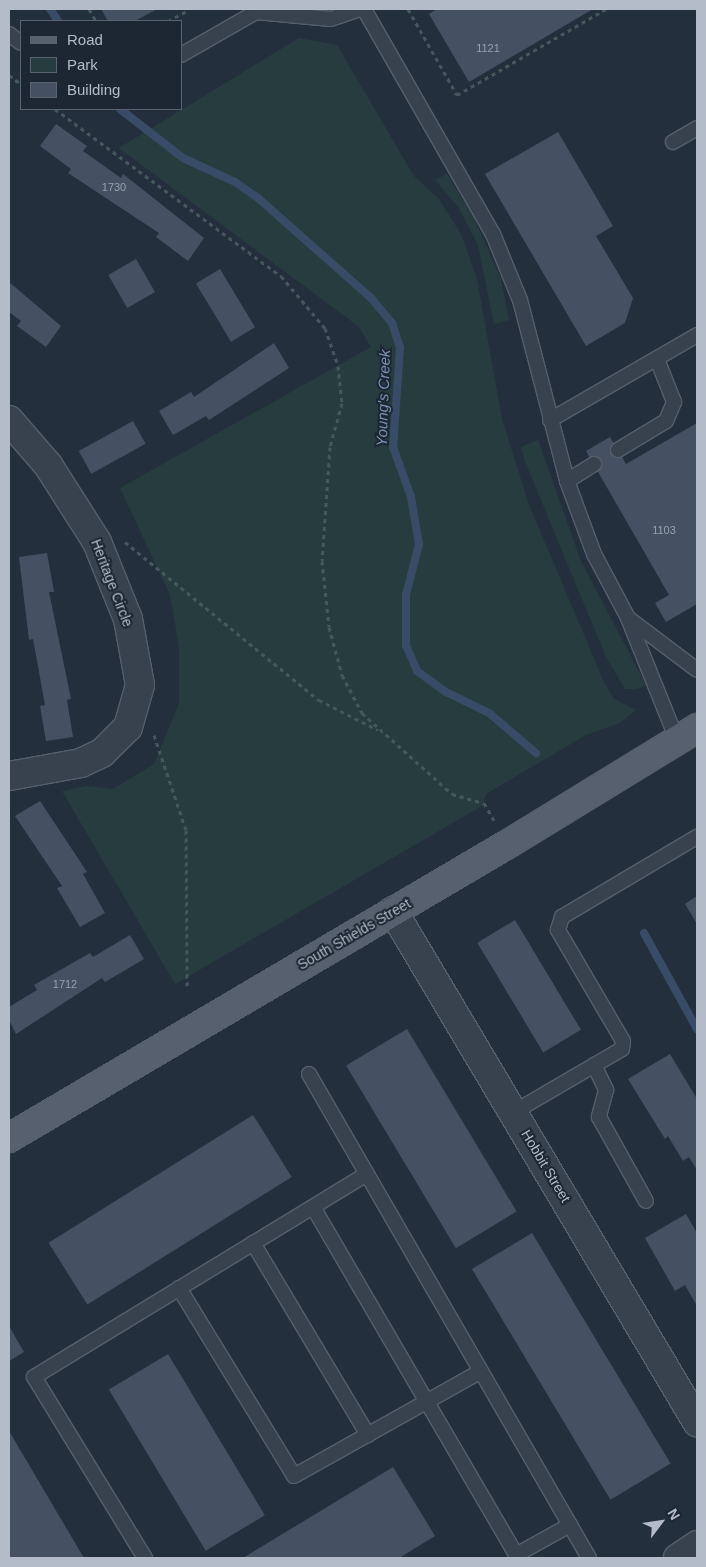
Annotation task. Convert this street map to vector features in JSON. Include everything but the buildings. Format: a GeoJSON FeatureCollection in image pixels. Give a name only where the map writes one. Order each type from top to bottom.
{"type":"FeatureCollection","features":[{"type":"Feature","properties":{"kind":"main road","name":"South Shields Street"},"geometry":{"type":"LineString","coordinates":[[9,1138],[508,844],[687,734]]}},
{"type":"Feature","properties":{"kind":"street","name":"Heritage Circle"},"geometry":{"type":"LineString","coordinates":[[9,420],[48,465],[98,542],[128,619],[140,685],[135,712],[128,727],[102,753],[81,763],[9,776]]}},
{"type":"Feature","properties":{"kind":"street","name":"Hobbit Street"},"geometry":{"type":"LineString","coordinates":[[393,911],[697,1422]]}},
{"type":"Feature","properties":{"kind":"street"},"geometry":{"type":"LineString","coordinates":[[678,1558],[697,1546]]}},
{"type":"Feature","properties":{"kind":"lane"},"geometry":{"type":"LineString","coordinates":[[182,54],[256,12],[330,19],[362,9],[493,234],[520,300],[567,481],[594,554],[687,734]]}},
{"type":"Feature","properties":{"kind":"lane"},"geometry":{"type":"LineString","coordinates":[[9,34],[20,43]]}},
{"type":"Feature","properties":{"kind":"lane"},"geometry":{"type":"LineString","coordinates":[[673,142],[697,128]]}},
{"type":"Feature","properties":{"kind":"lane"},"geometry":{"type":"LineString","coordinates":[[550,420],[697,335]]}},
{"type":"Feature","properties":{"kind":"lane"},"geometry":{"type":"LineString","coordinates":[[618,450],[666,421],[669,415],[674,402],[657,359]]}},
{"type":"Feature","properties":{"kind":"lane"},"geometry":{"type":"LineString","coordinates":[[567,481],[594,464]]}},
{"type":"Feature","properties":{"kind":"lane"},"geometry":{"type":"LineString","coordinates":[[628,618],[697,670]]}},
{"type":"Feature","properties":{"kind":"lane"},"geometry":{"type":"LineString","coordinates":[[514,1112],[622,1049],[623,1041],[558,930],[562,917],[697,837]]}},
{"type":"Feature","properties":{"kind":"lane"},"geometry":{"type":"LineString","coordinates":[[594,1066],[606,1090],[599,1117],[646,1202]]}},
{"type":"Feature","properties":{"kind":"lane"},"geometry":{"type":"LineString","coordinates":[[309,1074],[589,1558]]}},
{"type":"Feature","properties":{"kind":"lane"},"geometry":{"type":"LineString","coordinates":[[145,1558],[34,1377],[367,1174]]}},
{"type":"Feature","properties":{"kind":"lane"},"geometry":{"type":"LineString","coordinates":[[313,1208],[516,1555],[570,1525]]}},
{"type":"Feature","properties":{"kind":"lane"},"geometry":{"type":"LineString","coordinates":[[253,1243],[368,1435]]}},
{"type":"Feature","properties":{"kind":"lane"},"geometry":{"type":"LineString","coordinates":[[180,1288],[294,1476],[481,1371]]}},
{"type":"Feature","properties":{"kind":"path"},"geometry":{"type":"LineString","coordinates":[[89,9],[95,20]]}},
{"type":"Feature","properties":{"kind":"path"},"geometry":{"type":"LineString","coordinates":[[408,9],[457,95],[606,9]]}},
{"type":"Feature","properties":{"kind":"path"},"geometry":{"type":"LineString","coordinates":[[170,20],[187,10]]}},
{"type":"Feature","properties":{"kind":"path"},"geometry":{"type":"LineString","coordinates":[[9,75],[20,83]]}},
{"type":"Feature","properties":{"kind":"path"},"geometry":{"type":"LineString","coordinates":[[56,110],[282,276],[325,328],[338,366],[342,403],[330,447],[322,561],[329,627],[342,675],[362,713],[452,794],[484,803],[508,844]]}},
{"type":"Feature","properties":{"kind":"path"},"geometry":{"type":"LineString","coordinates":[[121,541],[319,700],[382,733]]}},
{"type":"Feature","properties":{"kind":"path"},"geometry":{"type":"LineString","coordinates":[[150,726],[186,830],[187,986]]}},
{"type":"Feature","properties":{"kind":"green space"},"geometry":{"type":"Polygon","coordinates":[[[299,38],[337,45],[414,176],[439,199],[461,234],[477,279],[502,419],[529,505],[605,684],[614,699],[636,710],[620,723],[586,735],[486,794],[482,806],[175,984],[62,791],[87,786],[113,789],[154,764],[179,704],[179,647],[170,595],[120,488],[371,347],[359,327],[119,148],[299,38]]]}},
{"type":"Feature","properties":{"kind":"green space"},"geometry":{"type":"Polygon","coordinates":[[[447,174],[474,218],[501,279],[509,320],[494,324],[478,245],[458,207],[435,180],[447,174]]]}},
{"type":"Feature","properties":{"kind":"green space"},"geometry":{"type":"Polygon","coordinates":[[[538,440],[581,561],[646,685],[637,689],[625,689],[606,657],[524,459],[521,447],[538,440]]]}},
{"type":"Feature","properties":{"kind":"waterway","name":"Young's Creek"},"geometry":{"type":"LineString","coordinates":[[50,9],[57,20]]}},
{"type":"Feature","properties":{"kind":"waterway","name":"Young's Creek"},"geometry":{"type":"LineString","coordinates":[[121,110],[183,158],[235,182],[258,198],[371,298],[392,323],[400,348],[393,447],[411,497],[419,544],[406,595],[406,645],[417,671],[446,692],[489,713],[536,753]]}},
{"type":"Feature","properties":{"kind":"waterway","name":"Young's Creek"},"geometry":{"type":"LineString","coordinates":[[644,933],[697,1029]]}}]}
